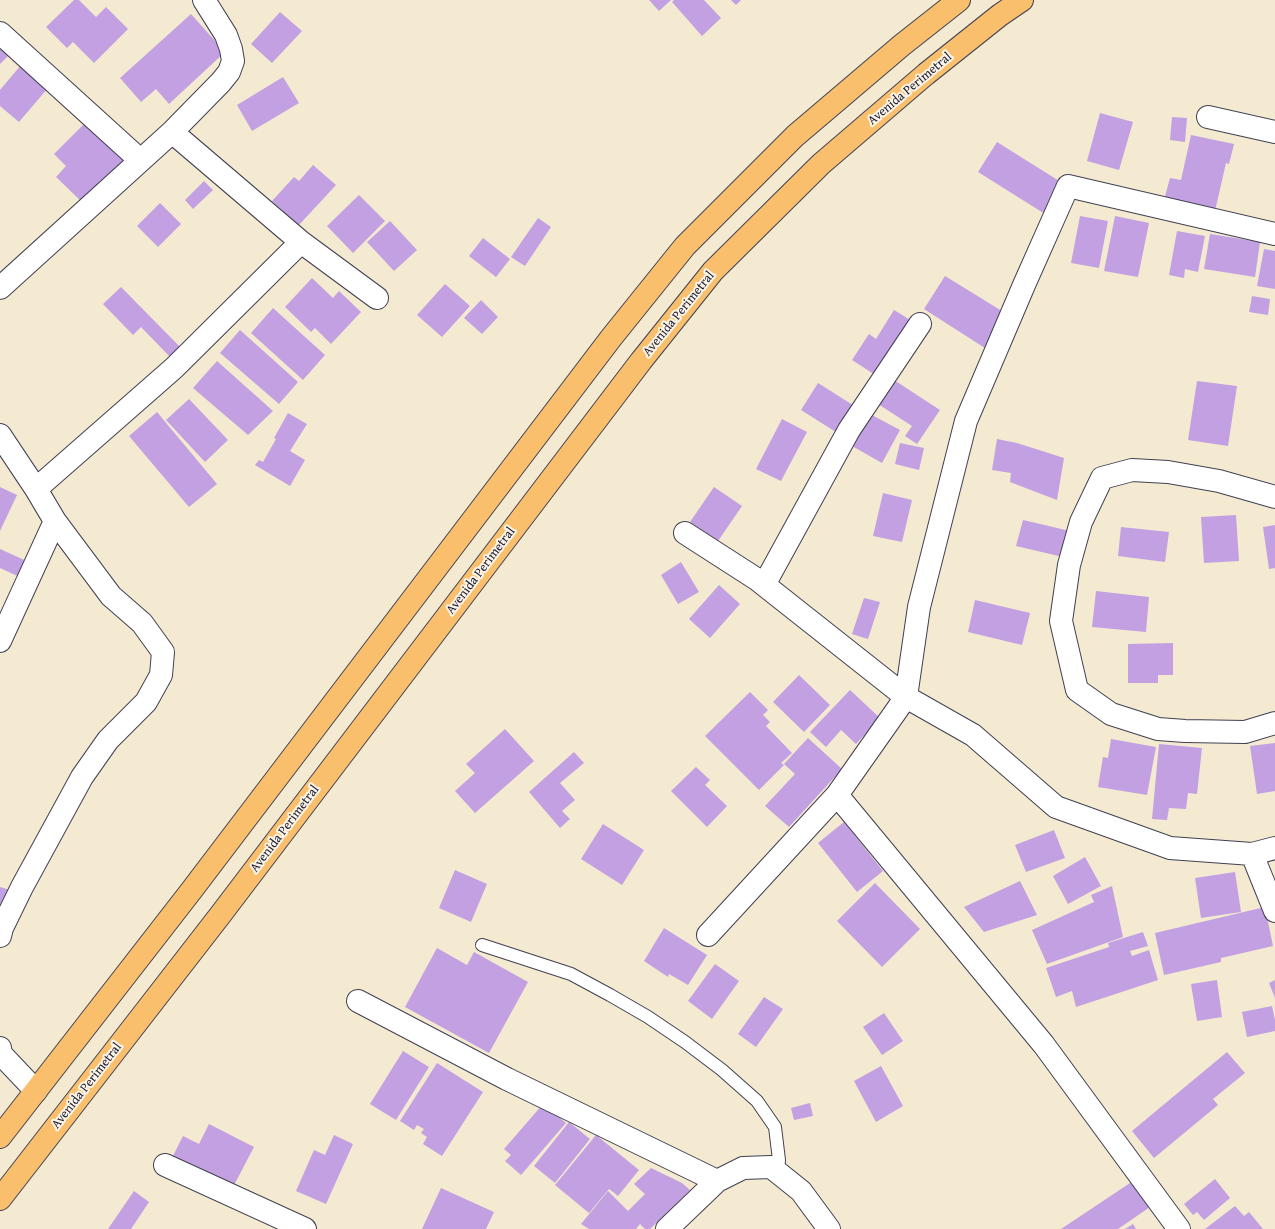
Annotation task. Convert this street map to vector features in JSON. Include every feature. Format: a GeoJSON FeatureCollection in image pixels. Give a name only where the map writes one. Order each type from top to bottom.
{"type":"FeatureCollection","features":[{"type":"Feature","properties":{"kind":"main road"},"geometry":{"type":"LineString","coordinates":[[0,1138],[196,884],[611,338],[685,246],[795,136],[902,45],[959,0]]}},
{"type":"Feature","properties":{"kind":"main road","name":"Avenida Perimetral"},"geometry":{"type":"LineString","coordinates":[[0,1199],[216,920],[641,361],[713,272],[821,164],[926,74],[1000,15],[1022,0]]}},
{"type":"Feature","properties":{"kind":"street"},"geometry":{"type":"LineString","coordinates":[[2,283],[172,132],[229,72],[233,61],[231,49],[226,35],[204,0]]}},
{"type":"Feature","properties":{"kind":"street"},"geometry":{"type":"LineString","coordinates":[[0,33],[140,160]]}},
{"type":"Feature","properties":{"kind":"street"},"geometry":{"type":"LineString","coordinates":[[1208,117],[1275,132]]}},
{"type":"Feature","properties":{"kind":"street"},"geometry":{"type":"LineString","coordinates":[[172,132],[301,242],[377,298]]}},
{"type":"Feature","properties":{"kind":"street"},"geometry":{"type":"LineString","coordinates":[[708,935],[837,795],[906,697],[919,607],[966,421],[1068,186],[1275,234]]}},
{"type":"Feature","properties":{"kind":"street"},"geometry":{"type":"LineString","coordinates":[[36,488],[174,368],[301,242]]}},
{"type":"Feature","properties":{"kind":"street"},"geometry":{"type":"LineString","coordinates":[[764,585],[849,430],[920,324]]}},
{"type":"Feature","properties":{"kind":"street"},"geometry":{"type":"LineString","coordinates":[[0,435],[36,488],[54,521],[111,596],[142,623],[163,652],[162,675],[146,702],[108,740],[82,777],[22,887],[2,928],[0,936]]}},
{"type":"Feature","properties":{"kind":"street"},"geometry":{"type":"LineString","coordinates":[[1275,497],[1219,481],[1168,472],[1132,470],[1102,478],[1077,536],[1069,565],[1061,621],[1078,690],[1111,714],[1158,729],[1185,731],[1245,732],[1275,723]]}},
{"type":"Feature","properties":{"kind":"street"},"geometry":{"type":"LineString","coordinates":[[0,641],[54,521]]}},
{"type":"Feature","properties":{"kind":"street"},"geometry":{"type":"LineString","coordinates":[[685,533],[758,580],[906,697],[973,735],[1056,807],[1170,848],[1252,854],[1275,848]]}},
{"type":"Feature","properties":{"kind":"street"},"geometry":{"type":"LineString","coordinates":[[837,795],[1044,1045],[1179,1229]]}},
{"type":"Feature","properties":{"kind":"street"},"geometry":{"type":"LineString","coordinates":[[1252,854],[1275,911]]}},
{"type":"Feature","properties":{"kind":"street"},"geometry":{"type":"LineString","coordinates":[[358,1001],[507,1079],[717,1181]]}},
{"type":"Feature","properties":{"kind":"street"},"geometry":{"type":"LineString","coordinates":[[0,1048],[1,1054],[36,1091]]}},
{"type":"Feature","properties":{"kind":"street"},"geometry":{"type":"LineString","coordinates":[[165,1166],[305,1229]]}},
{"type":"Feature","properties":{"kind":"street"},"geometry":{"type":"LineString","coordinates":[[667,1229],[717,1181],[742,1168],[771,1167],[801,1191],[829,1229]]}},
{"type":"Feature","properties":{"kind":"lane"},"geometry":{"type":"LineString","coordinates":[[482,945],[570,974],[648,1017],[685,1042],[722,1070],[758,1101],[775,1127],[779,1160],[778,1172]]}},
{"type":"Feature","properties":{"kind":"building"},"geometry":{"type":"Polygon","coordinates":[[[74,0],[79,0],[96,17],[106,7],[128,29],[94,63],[73,42],[67,48],[46,27],[74,0]]]}},
{"type":"Feature","properties":{"kind":"building"},"geometry":{"type":"Polygon","coordinates":[[[649,0],[671,0],[659,11],[649,0]]]}},
{"type":"Feature","properties":{"kind":"building"},"geometry":{"type":"Polygon","coordinates":[[[674,0],[704,0],[721,18],[702,36],[672,2],[674,0]]]}},
{"type":"Feature","properties":{"kind":"building"},"geometry":{"type":"Polygon","coordinates":[[[731,0],[741,0],[736,5],[731,0]]]}},
{"type":"Feature","properties":{"kind":"building"},"geometry":{"type":"Polygon","coordinates":[[[280,12],[302,31],[272,63],[251,44],[280,12]]]}},
{"type":"Feature","properties":{"kind":"building"},"geometry":{"type":"Polygon","coordinates":[[[191,14],[225,52],[169,104],[156,89],[141,102],[120,78],[191,14]]]}},
{"type":"Feature","properties":{"kind":"building"},"geometry":{"type":"Polygon","coordinates":[[[0,47],[9,55],[0,64],[0,47]]]}},
{"type":"Feature","properties":{"kind":"building"},"geometry":{"type":"Polygon","coordinates":[[[21,65],[48,88],[19,122],[0,106],[0,90],[21,65]]]}},
{"type":"Feature","properties":{"kind":"building"},"geometry":{"type":"Polygon","coordinates":[[[283,77],[299,103],[252,131],[237,105],[283,77]]]}},
{"type":"Feature","properties":{"kind":"building"},"geometry":{"type":"Polygon","coordinates":[[[1100,113],[1133,122],[1119,170],[1087,161],[1100,113]]]}},
{"type":"Feature","properties":{"kind":"building"},"geometry":{"type":"Polygon","coordinates":[[[1172,117],[1187,118],[1185,142],[1170,140],[1172,117]]]}},
{"type":"Feature","properties":{"kind":"building"},"geometry":{"type":"Polygon","coordinates":[[[86,122],[125,160],[83,203],[56,177],[66,166],[54,154],[86,122]]]}},
{"type":"Feature","properties":{"kind":"building"},"geometry":{"type":"Polygon","coordinates":[[[1191,135],[1234,144],[1229,164],[1226,163],[1215,211],[1164,200],[1170,178],[1181,180],[1191,135]]]}},
{"type":"Feature","properties":{"kind":"building"},"geometry":{"type":"Polygon","coordinates":[[[997,142],[1064,184],[1045,214],[978,172],[997,142]]]}},
{"type":"Feature","properties":{"kind":"building"},"geometry":{"type":"Polygon","coordinates":[[[313,165],[336,185],[299,225],[272,201],[294,177],[299,181],[313,165]]]}},
{"type":"Feature","properties":{"kind":"building"},"geometry":{"type":"Polygon","coordinates":[[[204,181],[213,190],[193,209],[185,200],[204,181]]]}},
{"type":"Feature","properties":{"kind":"building"},"geometry":{"type":"Polygon","coordinates":[[[359,195],[385,221],[353,253],[327,226],[359,195]]]}},
{"type":"Feature","properties":{"kind":"building"},"geometry":{"type":"Polygon","coordinates":[[[160,203],[181,224],[158,247],[137,226],[160,203]]]}},
{"type":"Feature","properties":{"kind":"building"},"geometry":{"type":"Polygon","coordinates":[[[1080,216],[1108,221],[1099,268],[1071,263],[1080,216]]]}},
{"type":"Feature","properties":{"kind":"building"},"geometry":{"type":"Polygon","coordinates":[[[1115,216],[1149,223],[1138,277],[1104,271],[1115,216]]]}},
{"type":"Feature","properties":{"kind":"building"},"geometry":{"type":"Polygon","coordinates":[[[538,218],[551,227],[525,266],[511,257],[538,218]]]}},
{"type":"Feature","properties":{"kind":"building"},"geometry":{"type":"Polygon","coordinates":[[[390,221],[417,250],[394,271],[367,242],[390,221]]]}},
{"type":"Feature","properties":{"kind":"building"},"geometry":{"type":"Polygon","coordinates":[[[1177,231],[1205,236],[1198,272],[1185,269],[1184,278],[1169,275],[1177,231]]]}},
{"type":"Feature","properties":{"kind":"building"},"geometry":{"type":"Polygon","coordinates":[[[1210,234],[1260,242],[1255,277],[1204,269],[1210,234]]]}},
{"type":"Feature","properties":{"kind":"building"},"geometry":{"type":"Polygon","coordinates":[[[483,238],[510,259],[496,277],[469,256],[483,238]]]}},
{"type":"Feature","properties":{"kind":"building"},"geometry":{"type":"Polygon","coordinates":[[[1264,249],[1275,251],[1275,289],[1257,286],[1264,249]]]}},
{"type":"Feature","properties":{"kind":"building"},"geometry":{"type":"Polygon","coordinates":[[[945,276],[1010,316],[988,350],[924,309],[945,276]]]}},
{"type":"Feature","properties":{"kind":"building"},"geometry":{"type":"Polygon","coordinates":[[[312,278],[333,298],[339,291],[361,312],[331,344],[315,328],[311,332],[285,307],[312,278]]]}},
{"type":"Feature","properties":{"kind":"building"},"geometry":{"type":"Polygon","coordinates":[[[445,284],[470,306],[442,337],[417,315],[445,284]]]}},
{"type":"Feature","properties":{"kind":"building"},"geometry":{"type":"Polygon","coordinates":[[[121,287],[183,350],[173,360],[141,327],[133,335],[103,304],[121,287]]]}},
{"type":"Feature","properties":{"kind":"building"},"geometry":{"type":"Polygon","coordinates":[[[1252,296],[1270,299],[1268,315],[1249,312],[1252,296]]]}},
{"type":"Feature","properties":{"kind":"building"},"geometry":{"type":"Polygon","coordinates":[[[481,300],[498,317],[482,334],[464,318],[481,300]]]}},
{"type":"Feature","properties":{"kind":"building"},"geometry":{"type":"Polygon","coordinates":[[[273,308],[325,355],[303,380],[251,333],[273,308]]]}},
{"type":"Feature","properties":{"kind":"building"},"geometry":{"type":"Polygon","coordinates":[[[894,310],[915,323],[880,378],[852,360],[869,334],[876,339],[894,310]]]}},
{"type":"Feature","properties":{"kind":"building"},"geometry":{"type":"Polygon","coordinates":[[[240,330],[298,382],[279,404],[220,353],[240,330]]]}},
{"type":"Feature","properties":{"kind":"building"},"geometry":{"type":"Polygon","coordinates":[[[217,361],[273,411],[248,435],[193,388],[217,361]]]}},
{"type":"Feature","properties":{"kind":"building"},"geometry":{"type":"Polygon","coordinates":[[[894,380],[940,410],[917,444],[905,436],[912,426],[878,404],[894,380]]]}},
{"type":"Feature","properties":{"kind":"building"},"geometry":{"type":"Polygon","coordinates":[[[1197,381],[1237,386],[1228,446],[1188,440],[1197,381]]]}},
{"type":"Feature","properties":{"kind":"building"},"geometry":{"type":"Polygon","coordinates":[[[818,383],[856,407],[839,434],[801,410],[818,383]]]}},
{"type":"Feature","properties":{"kind":"building"},"geometry":{"type":"Polygon","coordinates":[[[189,399],[228,440],[205,462],[166,420],[189,399]]]}},
{"type":"Feature","properties":{"kind":"building"},"geometry":{"type":"Polygon","coordinates":[[[157,412],[217,484],[189,507],[129,436],[157,412]]]}},
{"type":"Feature","properties":{"kind":"building"},"geometry":{"type":"Polygon","coordinates":[[[288,413],[307,424],[290,451],[305,460],[290,486],[255,465],[259,460],[263,462],[288,413]]]}},
{"type":"Feature","properties":{"kind":"building"},"geometry":{"type":"Polygon","coordinates":[[[870,414],[900,430],[882,463],[852,446],[870,414]]]}},
{"type":"Feature","properties":{"kind":"building"},"geometry":{"type":"Polygon","coordinates":[[[782,419],[807,432],[781,481],[756,469],[782,419]]]}},
{"type":"Feature","properties":{"kind":"building"},"geometry":{"type":"Polygon","coordinates":[[[997,439],[1017,443],[1064,458],[1057,500],[1010,482],[1011,473],[992,470],[997,439]]]}},
{"type":"Feature","properties":{"kind":"building"},"geometry":{"type":"Polygon","coordinates":[[[900,443],[924,448],[919,470],[895,464],[900,443]]]}},
{"type":"Feature","properties":{"kind":"building"},"geometry":{"type":"Polygon","coordinates":[[[0,487],[17,495],[0,531],[0,487]]]}},
{"type":"Feature","properties":{"kind":"building"},"geometry":{"type":"Polygon","coordinates":[[[714,487],[742,506],[718,541],[690,522],[714,487]]]}},
{"type":"Feature","properties":{"kind":"building"},"geometry":{"type":"Polygon","coordinates":[[[883,493],[912,500],[902,542],[873,536],[883,493]]]}},
{"type":"Feature","properties":{"kind":"building"},"geometry":{"type":"Polygon","coordinates":[[[1236,515],[1239,561],[1204,563],[1201,517],[1236,515]]]}},
{"type":"Feature","properties":{"kind":"building"},"geometry":{"type":"Polygon","coordinates":[[[1023,520],[1070,531],[1063,557],[1016,546],[1023,520]]]}},
{"type":"Feature","properties":{"kind":"building"},"geometry":{"type":"Polygon","coordinates":[[[1275,525],[1275,568],[1269,569],[1263,527],[1275,525]]]}},
{"type":"Feature","properties":{"kind":"building"},"geometry":{"type":"Polygon","coordinates":[[[1121,527],[1169,532],[1165,562],[1118,556],[1121,527]]]}},
{"type":"Feature","properties":{"kind":"building"},"geometry":{"type":"Polygon","coordinates":[[[0,549],[31,563],[24,579],[0,568],[0,549]]]}},
{"type":"Feature","properties":{"kind":"building"},"geometry":{"type":"Polygon","coordinates":[[[681,562],[699,592],[678,604],[661,575],[681,562]]]}},
{"type":"Feature","properties":{"kind":"building"},"geometry":{"type":"Polygon","coordinates":[[[719,585],[740,604],[710,638],[689,619],[719,585]]]}},
{"type":"Feature","properties":{"kind":"building"},"geometry":{"type":"Polygon","coordinates":[[[1096,591],[1149,597],[1146,632],[1092,627],[1096,591]]]}},
{"type":"Feature","properties":{"kind":"building"},"geometry":{"type":"Polygon","coordinates":[[[864,598],[880,602],[868,639],[852,634],[864,598]]]}},
{"type":"Feature","properties":{"kind":"building"},"geometry":{"type":"Polygon","coordinates":[[[975,600],[1030,613],[1022,645],[968,632],[975,600]]]}},
{"type":"Feature","properties":{"kind":"building"},"geometry":{"type":"Polygon","coordinates":[[[1173,643],[1173,675],[1158,675],[1158,683],[1128,683],[1128,644],[1173,643]]]}},
{"type":"Feature","properties":{"kind":"building"},"geometry":{"type":"Polygon","coordinates":[[[799,675],[830,705],[804,732],[773,702],[799,675]]]}},
{"type":"Feature","properties":{"kind":"building"},"geometry":{"type":"Polygon","coordinates":[[[850,690],[880,718],[856,744],[841,730],[826,747],[810,732],[850,690]]]}},
{"type":"Feature","properties":{"kind":"building"},"geometry":{"type":"Polygon","coordinates":[[[750,692],[768,710],[763,715],[770,722],[766,726],[792,753],[781,763],[784,765],[759,790],[705,736],[750,692]]]}},
{"type":"Feature","properties":{"kind":"building"},"geometry":{"type":"Polygon","coordinates":[[[505,729],[534,761],[475,813],[455,791],[475,773],[466,764],[505,729]]]}},
{"type":"Feature","properties":{"kind":"building"},"geometry":{"type":"Polygon","coordinates":[[[808,738],[842,769],[789,827],[765,806],[795,774],[784,764],[808,738]]]}},
{"type":"Feature","properties":{"kind":"building"},"geometry":{"type":"Polygon","coordinates":[[[1111,739],[1156,747],[1147,795],[1098,787],[1103,757],[1108,758],[1111,739]]]}},
{"type":"Feature","properties":{"kind":"building"},"geometry":{"type":"Polygon","coordinates":[[[1275,743],[1275,791],[1257,794],[1250,746],[1275,743]]]}},
{"type":"Feature","properties":{"kind":"building"},"geometry":{"type":"Polygon","coordinates":[[[1159,744],[1202,748],[1197,794],[1188,793],[1186,809],[1169,808],[1167,820],[1152,819],[1159,744]]]}},
{"type":"Feature","properties":{"kind":"building"},"geometry":{"type":"Polygon","coordinates":[[[574,752],[584,763],[560,783],[575,800],[562,811],[570,819],[560,828],[529,792],[574,752]]]}},
{"type":"Feature","properties":{"kind":"building"},"geometry":{"type":"Polygon","coordinates":[[[696,767],[710,780],[705,785],[727,806],[707,827],[671,791],[696,767]]]}},
{"type":"Feature","properties":{"kind":"building"},"geometry":{"type":"Polygon","coordinates":[[[844,822],[883,871],[857,892],[818,843],[844,822]]]}},
{"type":"Feature","properties":{"kind":"building"},"geometry":{"type":"Polygon","coordinates":[[[603,824],[644,850],[622,885],[581,859],[603,824]]]}},
{"type":"Feature","properties":{"kind":"building"},"geometry":{"type":"Polygon","coordinates":[[[1054,830],[1065,858],[1026,872],[1015,845],[1054,830]]]}},
{"type":"Feature","properties":{"kind":"building"},"geometry":{"type":"Polygon","coordinates":[[[1085,857],[1101,886],[1068,904],[1053,876],[1085,857]]]}},
{"type":"Feature","properties":{"kind":"building"},"geometry":{"type":"Polygon","coordinates":[[[455,870],[487,884],[471,922],[439,908],[455,870]]]}},
{"type":"Feature","properties":{"kind":"building"},"geometry":{"type":"Polygon","coordinates":[[[1235,872],[1241,912],[1201,918],[1195,878],[1235,872]]]}},
{"type":"Feature","properties":{"kind":"building"},"geometry":{"type":"Polygon","coordinates":[[[1020,881],[1037,915],[984,932],[964,907],[1020,881]]]}},
{"type":"Feature","properties":{"kind":"building"},"geometry":{"type":"Polygon","coordinates":[[[875,883],[920,929],[882,967],[837,921],[875,883]]]}},
{"type":"Feature","properties":{"kind":"building"},"geometry":{"type":"Polygon","coordinates":[[[1112,886],[1123,937],[1047,964],[1032,930],[1094,902],[1091,895],[1112,886]]]}},
{"type":"Feature","properties":{"kind":"building"},"geometry":{"type":"Polygon","coordinates":[[[0,887],[10,890],[0,917],[0,887]]]}},
{"type":"Feature","properties":{"kind":"building"},"geometry":{"type":"Polygon","coordinates":[[[1265,907],[1273,946],[1221,958],[1221,962],[1164,975],[1155,933],[1265,907]]]}},
{"type":"Feature","properties":{"kind":"building"},"geometry":{"type":"Polygon","coordinates":[[[664,928],[707,955],[688,985],[669,974],[668,977],[644,961],[664,928]]]}},
{"type":"Feature","properties":{"kind":"building"},"geometry":{"type":"Polygon","coordinates":[[[1143,932],[1148,946],[1130,951],[1132,956],[1149,950],[1158,980],[1076,1007],[1072,991],[1056,997],[1046,968],[1109,947],[1108,943],[1143,932]]]}},
{"type":"Feature","properties":{"kind":"building"},"geometry":{"type":"Polygon","coordinates":[[[437,948],[467,965],[474,952],[528,982],[489,1053],[405,1007],[437,948]]]}},
{"type":"Feature","properties":{"kind":"building"},"geometry":{"type":"Polygon","coordinates":[[[715,964],[739,981],[712,1019],[688,1001],[715,964]]]}},
{"type":"Feature","properties":{"kind":"building"},"geometry":{"type":"Polygon","coordinates":[[[1217,980],[1222,1017],[1197,1021],[1191,984],[1217,980]]]}},
{"type":"Feature","properties":{"kind":"building"},"geometry":{"type":"Polygon","coordinates":[[[1275,980],[1275,998],[1269,983],[1275,980]]]}},
{"type":"Feature","properties":{"kind":"building"},"geometry":{"type":"Polygon","coordinates":[[[764,997],[783,1009],[756,1047],[738,1034],[764,997]]]}},
{"type":"Feature","properties":{"kind":"building"},"geometry":{"type":"Polygon","coordinates":[[[1272,1006],[1275,1020],[1275,1031],[1247,1037],[1242,1012],[1272,1006]]]}},
{"type":"Feature","properties":{"kind":"building"},"geometry":{"type":"Polygon","coordinates":[[[884,1013],[903,1041],[882,1055],[863,1027],[884,1013]]]}},
{"type":"Feature","properties":{"kind":"building"},"geometry":{"type":"Polygon","coordinates":[[[403,1051],[429,1067],[396,1120],[370,1104],[403,1051]]]}},
{"type":"Feature","properties":{"kind":"building"},"geometry":{"type":"Polygon","coordinates":[[[1227,1052],[1245,1073],[1213,1099],[1218,1105],[1154,1158],[1132,1131],[1227,1052]]]}},
{"type":"Feature","properties":{"kind":"building"},"geometry":{"type":"Polygon","coordinates":[[[437,1063],[483,1092],[442,1156],[423,1144],[427,1137],[421,1133],[424,1129],[417,1125],[414,1130],[400,1121],[437,1063]]]}},
{"type":"Feature","properties":{"kind":"building"},"geometry":{"type":"Polygon","coordinates":[[[881,1066],[903,1106],[876,1122],[854,1081],[881,1066]]]}},
{"type":"Feature","properties":{"kind":"building"},"geometry":{"type":"Polygon","coordinates":[[[810,1103],[813,1116],[794,1120],[791,1108],[810,1103]]]}},
{"type":"Feature","properties":{"kind":"building"},"geometry":{"type":"Polygon","coordinates":[[[543,1104],[566,1123],[521,1175],[505,1161],[511,1155],[504,1149],[543,1104]]]}},
{"type":"Feature","properties":{"kind":"building"},"geometry":{"type":"Polygon","coordinates":[[[569,1122],[590,1139],[555,1183],[534,1166],[569,1122]]]}},
{"type":"Feature","properties":{"kind":"building"},"geometry":{"type":"Polygon","coordinates":[[[209,1124],[254,1147],[232,1189],[172,1158],[183,1136],[199,1144],[209,1124]]]}},
{"type":"Feature","properties":{"kind":"building"},"geometry":{"type":"Polygon","coordinates":[[[334,1135],[353,1144],[326,1204],[296,1191],[314,1150],[325,1155],[334,1135]]]}},
{"type":"Feature","properties":{"kind":"building"},"geometry":{"type":"Polygon","coordinates":[[[596,1135],[639,1170],[618,1196],[609,1189],[589,1213],[555,1185],[596,1135]]]}},
{"type":"Feature","properties":{"kind":"building"},"geometry":{"type":"Polygon","coordinates":[[[651,1168],[682,1183],[690,1190],[650,1229],[645,1229],[640,1224],[636,1229],[589,1229],[581,1224],[608,1191],[628,1211],[645,1194],[634,1184],[651,1168]]]}},
{"type":"Feature","properties":{"kind":"building"},"geometry":{"type":"Polygon","coordinates":[[[1215,1179],[1230,1198],[1204,1220],[1197,1212],[1193,1215],[1184,1204],[1215,1179]]]}},
{"type":"Feature","properties":{"kind":"building"},"geometry":{"type":"Polygon","coordinates":[[[1133,1181],[1150,1207],[1118,1229],[1061,1229],[1133,1181]]]}},
{"type":"Feature","properties":{"kind":"building"},"geometry":{"type":"Polygon","coordinates":[[[441,1188],[494,1212],[486,1229],[422,1229],[441,1188]]]}},
{"type":"Feature","properties":{"kind":"building"},"geometry":{"type":"Polygon","coordinates":[[[134,1191],[149,1202],[131,1229],[108,1229],[134,1191]]]}},
{"type":"Feature","properties":{"kind":"building"},"geometry":{"type":"Polygon","coordinates":[[[1235,1206],[1244,1216],[1249,1212],[1263,1229],[1205,1229],[1235,1206]]]}},
{"type":"Feature","properties":{"kind":"building"},"geometry":{"type":"Polygon","coordinates":[[[1133,1224],[1136,1229],[1125,1229],[1133,1224]]]}}]}
